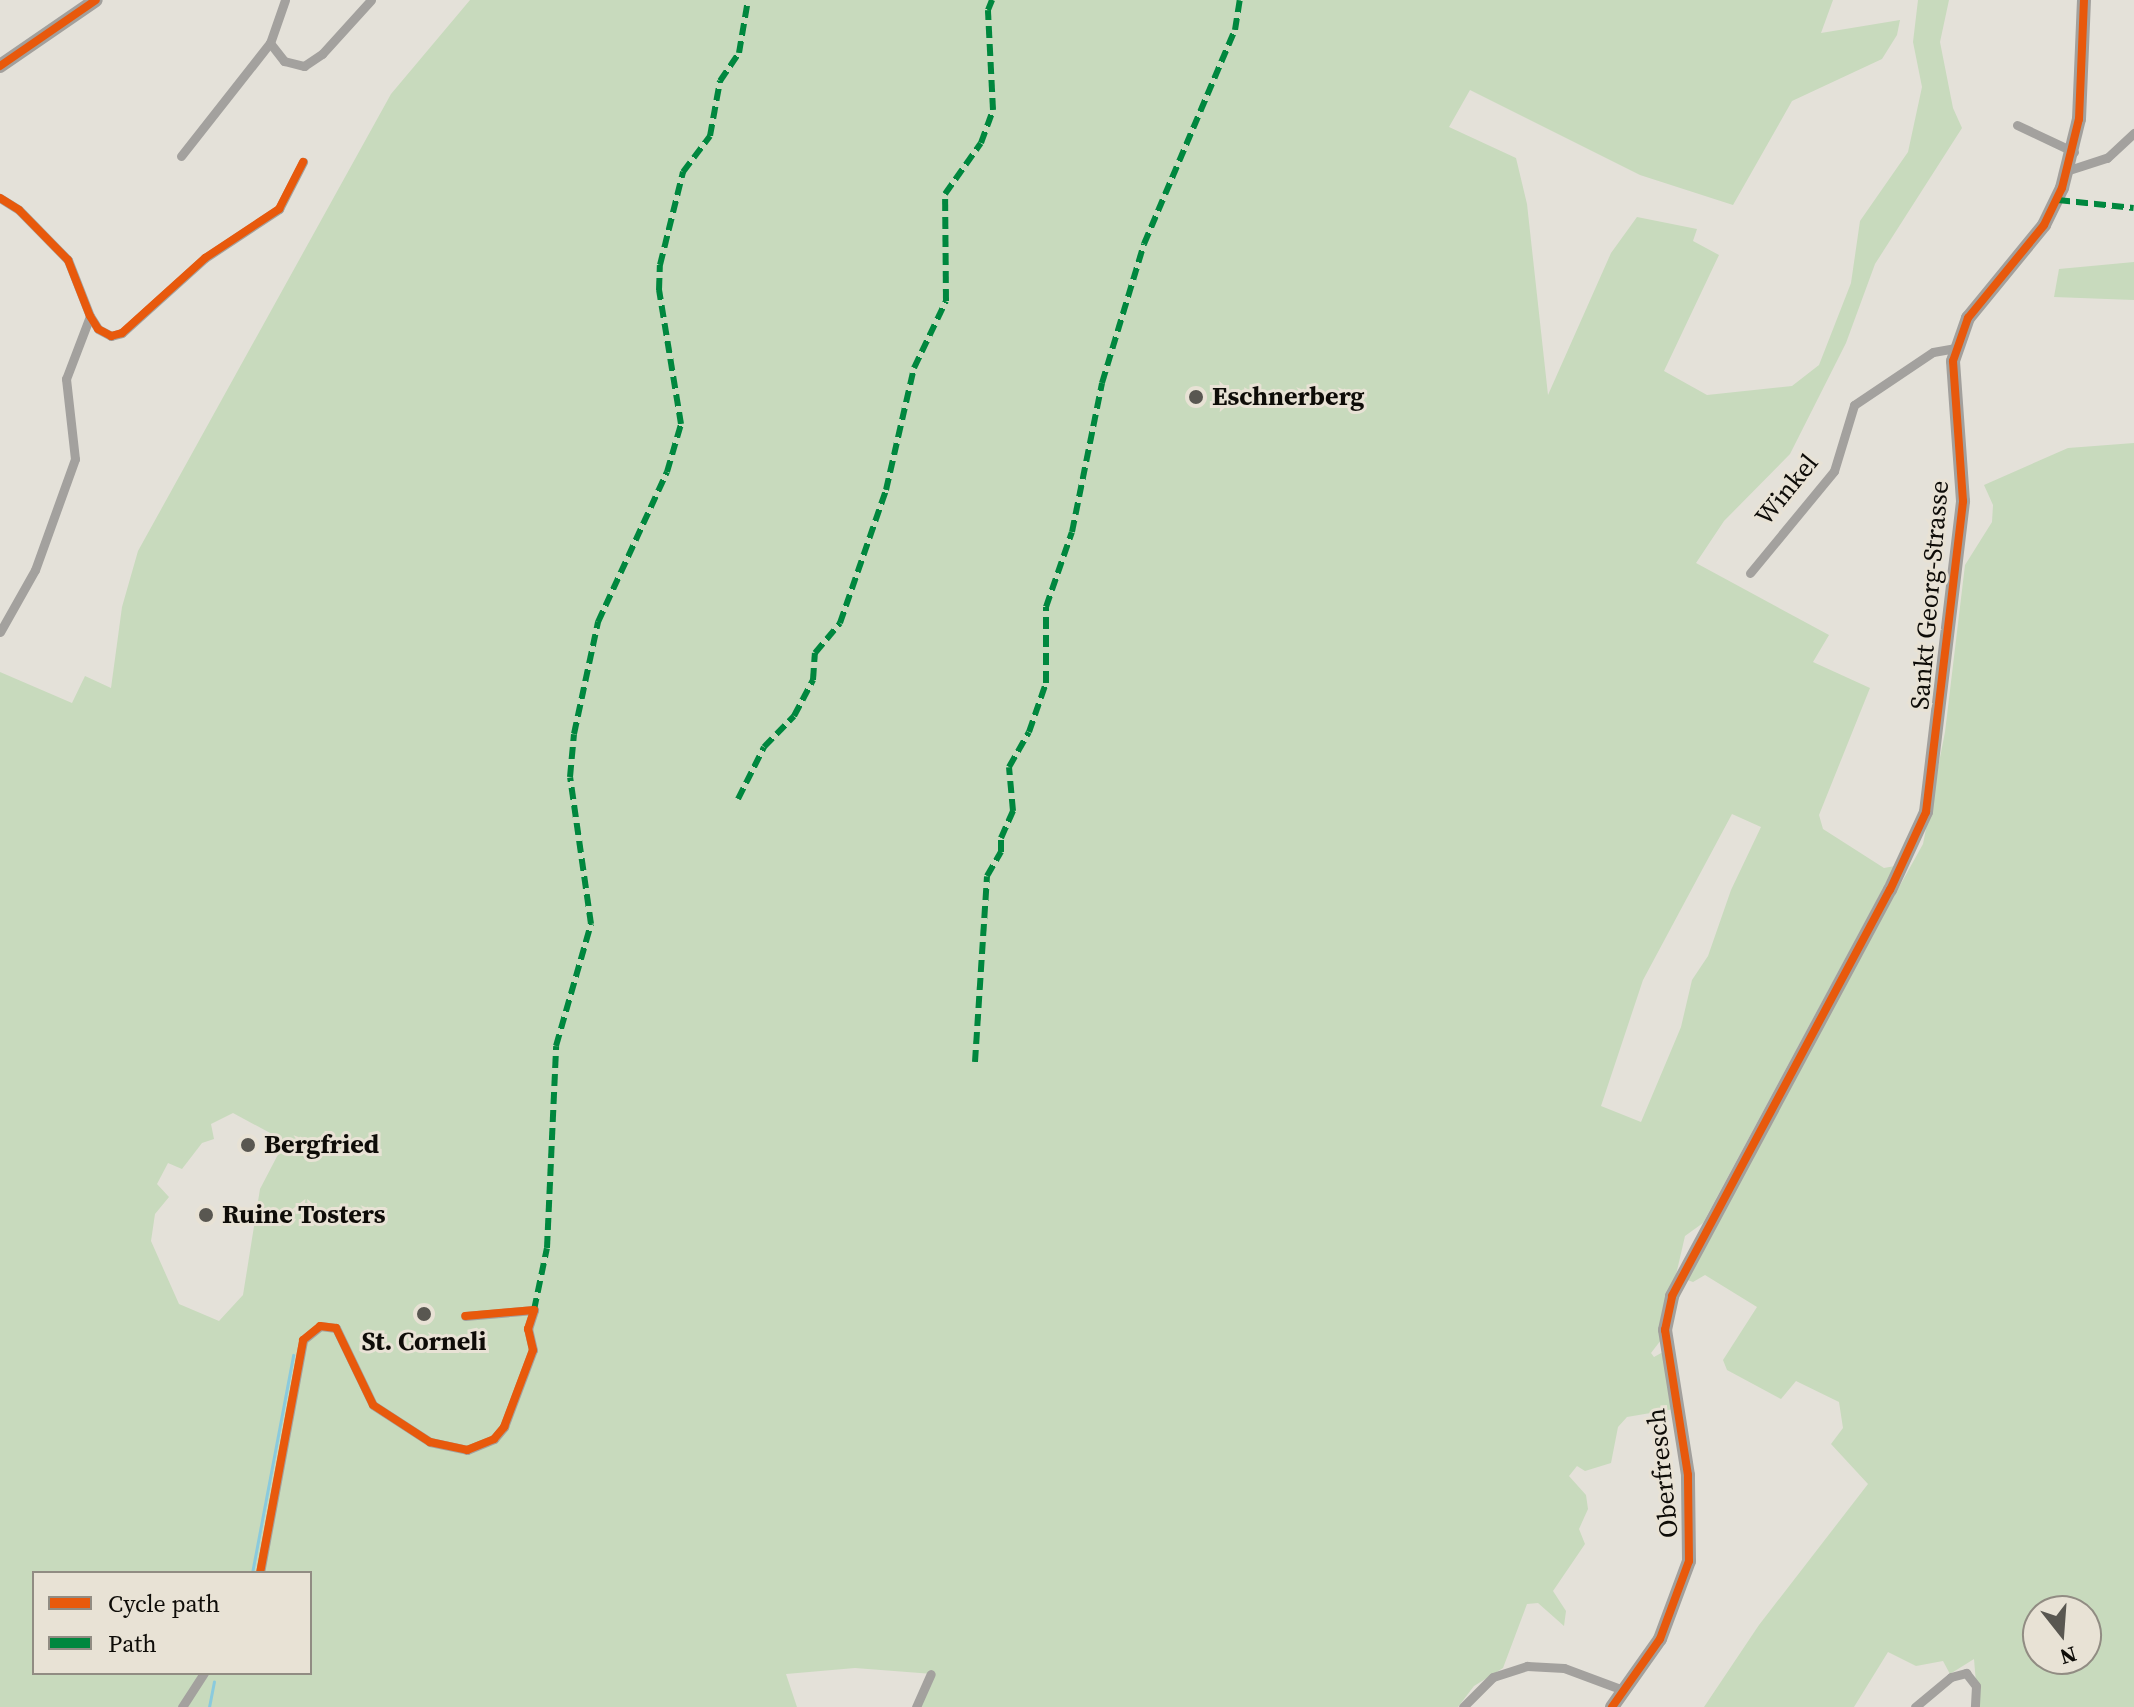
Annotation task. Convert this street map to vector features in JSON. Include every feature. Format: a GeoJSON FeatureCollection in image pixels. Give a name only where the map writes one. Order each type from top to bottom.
{"type":"FeatureCollection","features":[{"type":"Feature","properties":{"kind":"street"},"geometry":{"type":"LineString","coordinates":[[0,66],[96,0]]}},
{"type":"Feature","properties":{"kind":"street"},"geometry":{"type":"LineString","coordinates":[[181,156],[270,43],[285,0]]}},
{"type":"Feature","properties":{"kind":"street"},"geometry":{"type":"LineString","coordinates":[[270,43],[284,61],[304,66],[322,54],[371,0]]}},
{"type":"Feature","properties":{"kind":"street","name":"Sankt Georg-Strasse"},"geometry":{"type":"LineString","coordinates":[[1709,1225],[1890,890],[1926,812],[1963,501],[1952,387],[1956,348],[1968,318],[2051,214],[2069,170],[2074,152],[2084,0]]}},
{"type":"Feature","properties":{"kind":"street"},"geometry":{"type":"LineString","coordinates":[[2017,125],[2074,152]]}},
{"type":"Feature","properties":{"kind":"street"},"geometry":{"type":"LineString","coordinates":[[2069,170],[2107,158],[2134,133]]}},
{"type":"Feature","properties":{"kind":"street"},"geometry":{"type":"LineString","coordinates":[[0,198],[19,210],[68,260],[98,329],[122,333],[197,264],[279,209],[303,162]]}},
{"type":"Feature","properties":{"kind":"street"},"geometry":{"type":"LineString","coordinates":[[0,632],[35,570],[75,459],[66,379],[90,316]]}},
{"type":"Feature","properties":{"kind":"street","name":"Winkel"},"geometry":{"type":"LineString","coordinates":[[1750,573],[1834,471],[1854,405],[1933,352],[1956,348]]}},
{"type":"Feature","properties":{"kind":"street","name":"Oberfresch"},"geometry":{"type":"LineString","coordinates":[[1612,1707],[1660,1639],[1689,1561],[1688,1475],[1665,1320],[1679,1276],[1709,1225]]}},
{"type":"Feature","properties":{"kind":"street"},"geometry":{"type":"LineString","coordinates":[[260,1571],[303,1340],[320,1326],[336,1328],[373,1405],[430,1442],[467,1450],[494,1439],[504,1427],[533,1350],[528,1329],[534,1310],[465,1316]]}},
{"type":"Feature","properties":{"kind":"street"},"geometry":{"type":"LineString","coordinates":[[1463,1707],[1493,1677],[1527,1666],[1564,1668],[1623,1690]]}},
{"type":"Feature","properties":{"kind":"street"},"geometry":{"type":"LineString","coordinates":[[1915,1707],[1951,1677],[1966,1673],[1976,1686],[1975,1707]]}},
{"type":"Feature","properties":{"kind":"street"},"geometry":{"type":"LineString","coordinates":[[916,1707],[931,1674]]}},
{"type":"Feature","properties":{"kind":"street"},"geometry":{"type":"LineString","coordinates":[[182,1707],[203,1675]]}},
{"type":"Feature","properties":{"kind":"green space"},"geometry":{"type":"Polygon","coordinates":[[[470,0],[1833,0],[1821,33],[1900,20],[1897,35],[1882,59],[1792,101],[1733,205],[1640,175],[1470,90],[1449,127],[1516,158],[1527,204],[1548,395],[1611,253],[1637,217],[1697,229],[1693,241],[1719,255],[1664,371],[1707,395],[1792,386],[1819,365],[1851,283],[1860,221],[1908,152],[1922,87],[1913,42],[1918,0],[1949,0],[1940,42],[1953,108],[1962,128],[1875,264],[1846,343],[1790,454],[1724,521],[1696,563],[1829,635],[1813,662],[1870,688],[1819,815],[1823,829],[1884,868],[1895,866],[1703,1223],[1685,1236],[1661,1340],[1651,1353],[1654,1357],[1663,1352],[1674,1409],[1627,1417],[1618,1427],[1611,1463],[1585,1471],[1577,1466],[1569,1476],[1586,1495],[1588,1509],[1579,1529],[1585,1544],[1553,1591],[1566,1611],[1564,1626],[1538,1603],[1527,1604],[1503,1668],[1474,1686],[1458,1707],[919,1707],[933,1674],[855,1668],[786,1674],[797,1707],[0,1707],[0,672],[72,703],[85,676],[111,688],[122,607],[138,551],[391,94],[470,0]],[[1732,814],[1643,980],[1601,1106],[1641,1122],[1681,1027],[1692,980],[1708,956],[1731,890],[1761,827],[1732,814]],[[233,1113],[211,1124],[214,1139],[202,1143],[182,1169],[168,1163],[157,1184],[169,1197],[155,1214],[151,1241],[179,1304],[219,1321],[243,1295],[260,1189],[285,1141],[233,1113]]]}},
{"type":"Feature","properties":{"kind":"green space"},"geometry":{"type":"Polygon","coordinates":[[[2134,262],[2134,300],[2054,297],[2059,269],[2134,262]]]}},
{"type":"Feature","properties":{"kind":"green space"},"geometry":{"type":"Polygon","coordinates":[[[2134,443],[2134,1707],[1978,1707],[1974,1659],[1950,1674],[1943,1661],[1916,1666],[1888,1652],[1854,1707],[1704,1707],[1759,1625],[1868,1484],[1831,1444],[1843,1428],[1839,1402],[1796,1381],[1781,1399],[1727,1370],[1723,1360],[1757,1307],[1705,1275],[1693,1282],[1682,1278],[1923,844],[1945,732],[1965,565],[1992,522],[1993,505],[1984,485],[2068,448],[2134,443]]]}},
{"type":"Feature","properties":{"kind":"waterway"},"geometry":{"type":"LineString","coordinates":[[252,1571],[293,1355]]}},
{"type":"Feature","properties":{"kind":"waterway"},"geometry":{"type":"LineString","coordinates":[[209,1707],[214,1681]]}},
{"type":"Feature","properties":{"kind":"marked path"},"geometry":{"type":"LineString","coordinates":[[534,1310],[547,1248],[556,1046],[591,924],[570,777],[574,734],[598,622],[667,472],[681,424],[659,290],[660,265],[683,172],[710,136],[720,81],[739,53],[748,0]]}},
{"type":"Feature","properties":{"kind":"marked path"},"geometry":{"type":"LineString","coordinates":[[738,799],[764,747],[794,716],[813,680],[815,653],[840,623],[886,490],[914,368],[946,301],[945,194],[981,143],[993,110],[988,10],[992,0]]}},
{"type":"Feature","properties":{"kind":"marked path"},"geometry":{"type":"LineString","coordinates":[[975,1062],[987,876],[1001,852],[1001,838],[1013,811],[1009,767],[1029,732],[1046,683],[1046,607],[1072,532],[1102,383],[1144,244],[1235,30],[1240,0]]}},
{"type":"Feature","properties":{"kind":"marked path"},"geometry":{"type":"LineString","coordinates":[[2058,200],[2134,208]]}},
{"type":"Feature","properties":{"kind":"cycle path"},"geometry":{"type":"LineString","coordinates":[[0,66],[96,0]]}},
{"type":"Feature","properties":{"kind":"cycle path"},"geometry":{"type":"LineString","coordinates":[[1612,1707],[1660,1639],[1689,1561],[1688,1475],[1665,1330],[1672,1296],[1890,890],[1926,812],[1963,501],[1953,361],[1968,318],[2044,225],[2062,188],[2079,119],[2084,0]]}},
{"type":"Feature","properties":{"kind":"cycle path"},"geometry":{"type":"LineString","coordinates":[[0,198],[19,210],[68,260],[90,316],[98,329],[111,336],[122,333],[205,258],[279,209],[303,162]]}},
{"type":"Feature","properties":{"kind":"cycle path"},"geometry":{"type":"LineString","coordinates":[[260,1571],[303,1340],[320,1326],[336,1328],[373,1405],[430,1442],[467,1450],[494,1439],[504,1427],[533,1350],[528,1329],[534,1310],[465,1316]]}},
{"type":"Feature","properties":{"kind":"place","name":"Eschnerberg"},"geometry":{"type":"Point","coordinates":[1196,397]}},
{"type":"Feature","properties":{"kind":"place","name":"Bergfried"},"geometry":{"type":"Point","coordinates":[248,1145]}},
{"type":"Feature","properties":{"kind":"place","name":"Ruine Tosters"},"geometry":{"type":"Point","coordinates":[206,1215]}},
{"type":"Feature","properties":{"kind":"place","name":"St. Corneli"},"geometry":{"type":"Point","coordinates":[424,1314]}}]}
